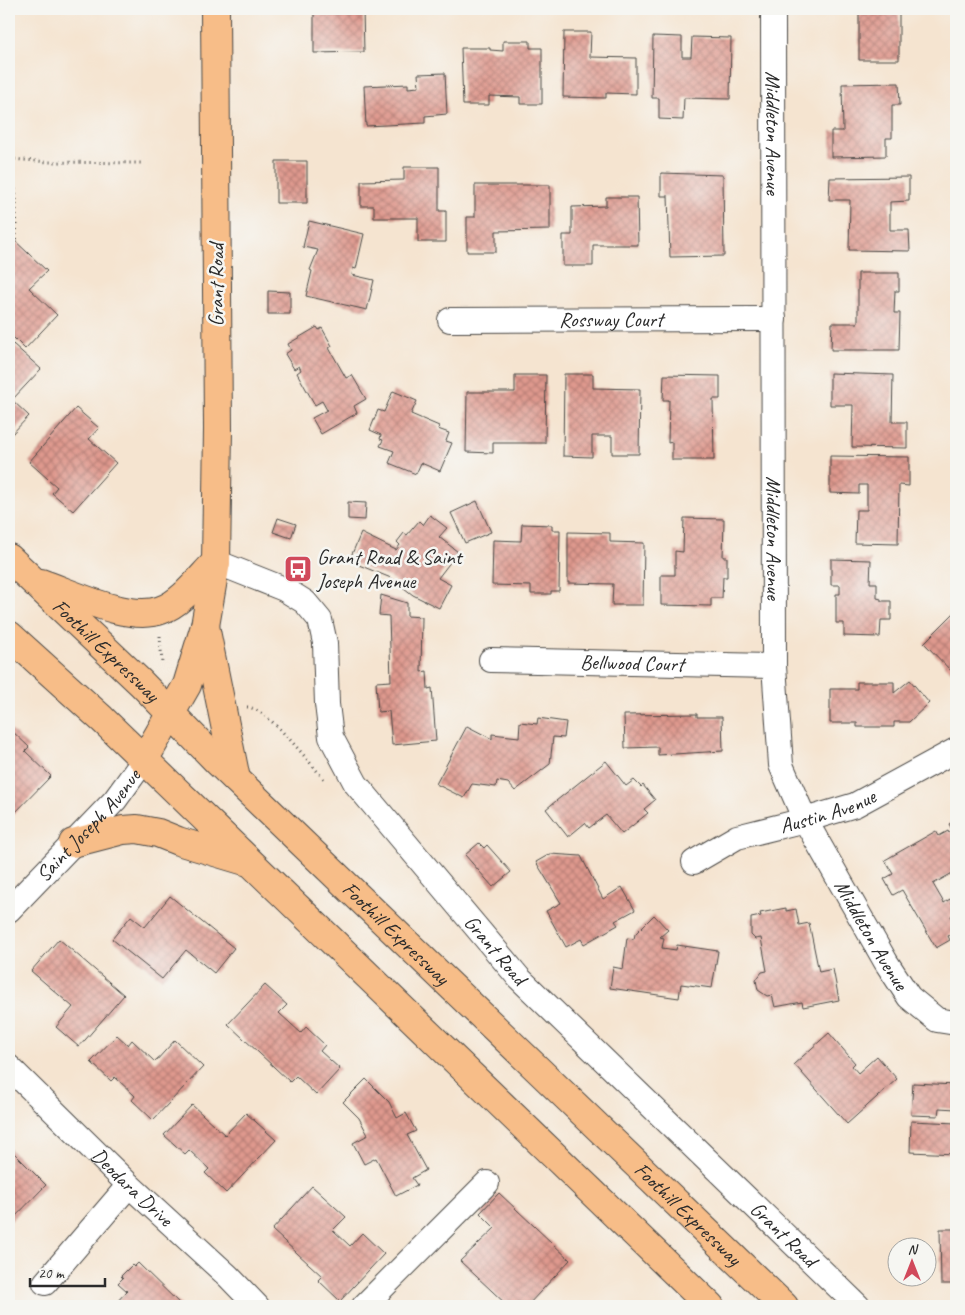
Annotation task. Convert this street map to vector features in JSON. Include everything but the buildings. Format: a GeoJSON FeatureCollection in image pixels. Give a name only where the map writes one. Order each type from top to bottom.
{"type":"FeatureCollection","features":[{"type":"Feature","properties":{"kind":"main road","name":"Grant Road"},"geometry":{"type":"LineString","coordinates":[[144,760],[173,714],[187,685],[205,626],[216,562],[218,429],[214,9]]}},
{"type":"Feature","properties":{"kind":"main road","name":"Foothill Expressway"},"geometry":{"type":"LineString","coordinates":[[9,558],[173,714],[236,779],[784,1306]]}},
{"type":"Feature","properties":{"kind":"main road"},"geometry":{"type":"LineString","coordinates":[[31,580],[104,606],[133,612],[156,611],[162,610],[178,600],[216,562]]}},
{"type":"Feature","properties":{"kind":"main road"},"geometry":{"type":"LineString","coordinates":[[205,626],[236,779]]}},
{"type":"Feature","properties":{"kind":"main road"},"geometry":{"type":"LineString","coordinates":[[9,635],[144,760],[710,1306]]}},
{"type":"Feature","properties":{"kind":"main road"},"geometry":{"type":"LineString","coordinates":[[73,843],[137,829],[158,833],[250,863]]}},
{"type":"Feature","properties":{"kind":"street","name":"Middleton Avenue"},"geometry":{"type":"LineString","coordinates":[[773,9],[774,666],[781,765],[805,820],[886,962],[909,997],[947,1022]]}},
{"type":"Feature","properties":{"kind":"street","name":"Rossway Court"},"geometry":{"type":"LineString","coordinates":[[450,320],[774,319]]}},
{"type":"Feature","properties":{"kind":"street","name":"Grant Road"},"geometry":{"type":"LineString","coordinates":[[216,562],[284,589],[305,602],[320,620],[325,643],[327,704],[331,737],[356,784],[519,978],[858,1306]]}},
{"type":"Feature","properties":{"kind":"street","name":"Bellwood Court"},"geometry":{"type":"LineString","coordinates":[[491,660],[774,666]]}},
{"type":"Feature","properties":{"kind":"street","name":"Austin Avenue"},"geometry":{"type":"LineString","coordinates":[[694,862],[737,837],[855,805],[956,750]]}},
{"type":"Feature","properties":{"kind":"street","name":"Saint Joseph Avenue"},"geometry":{"type":"LineString","coordinates":[[9,910],[115,800],[144,760]]}},
{"type":"Feature","properties":{"kind":"street","name":"Deodara Drive"},"geometry":{"type":"LineString","coordinates":[[9,1067],[129,1185],[228,1276],[257,1306]]}},
{"type":"Feature","properties":{"kind":"street"},"geometry":{"type":"LineString","coordinates":[[364,1306],[487,1183]]}},
{"type":"Feature","properties":{"kind":"street"},"geometry":{"type":"LineString","coordinates":[[45,1283],[129,1185]]}},
{"type":"Feature","properties":{"kind":"path"},"geometry":{"type":"LineString","coordinates":[[16,240],[16,197],[11,159],[49,162],[141,163]]}},
{"type":"Feature","properties":{"kind":"path"},"geometry":{"type":"LineString","coordinates":[[160,635],[162,662]]}},
{"type":"Feature","properties":{"kind":"path"},"geometry":{"type":"LineString","coordinates":[[238,706],[253,707],[269,719],[331,787]]}},
{"type":"Feature","properties":{"kind":"place","name":"Grant Road & Saint Joseph Avenue"},"geometry":{"type":"Point","coordinates":[298,569]}}]}
